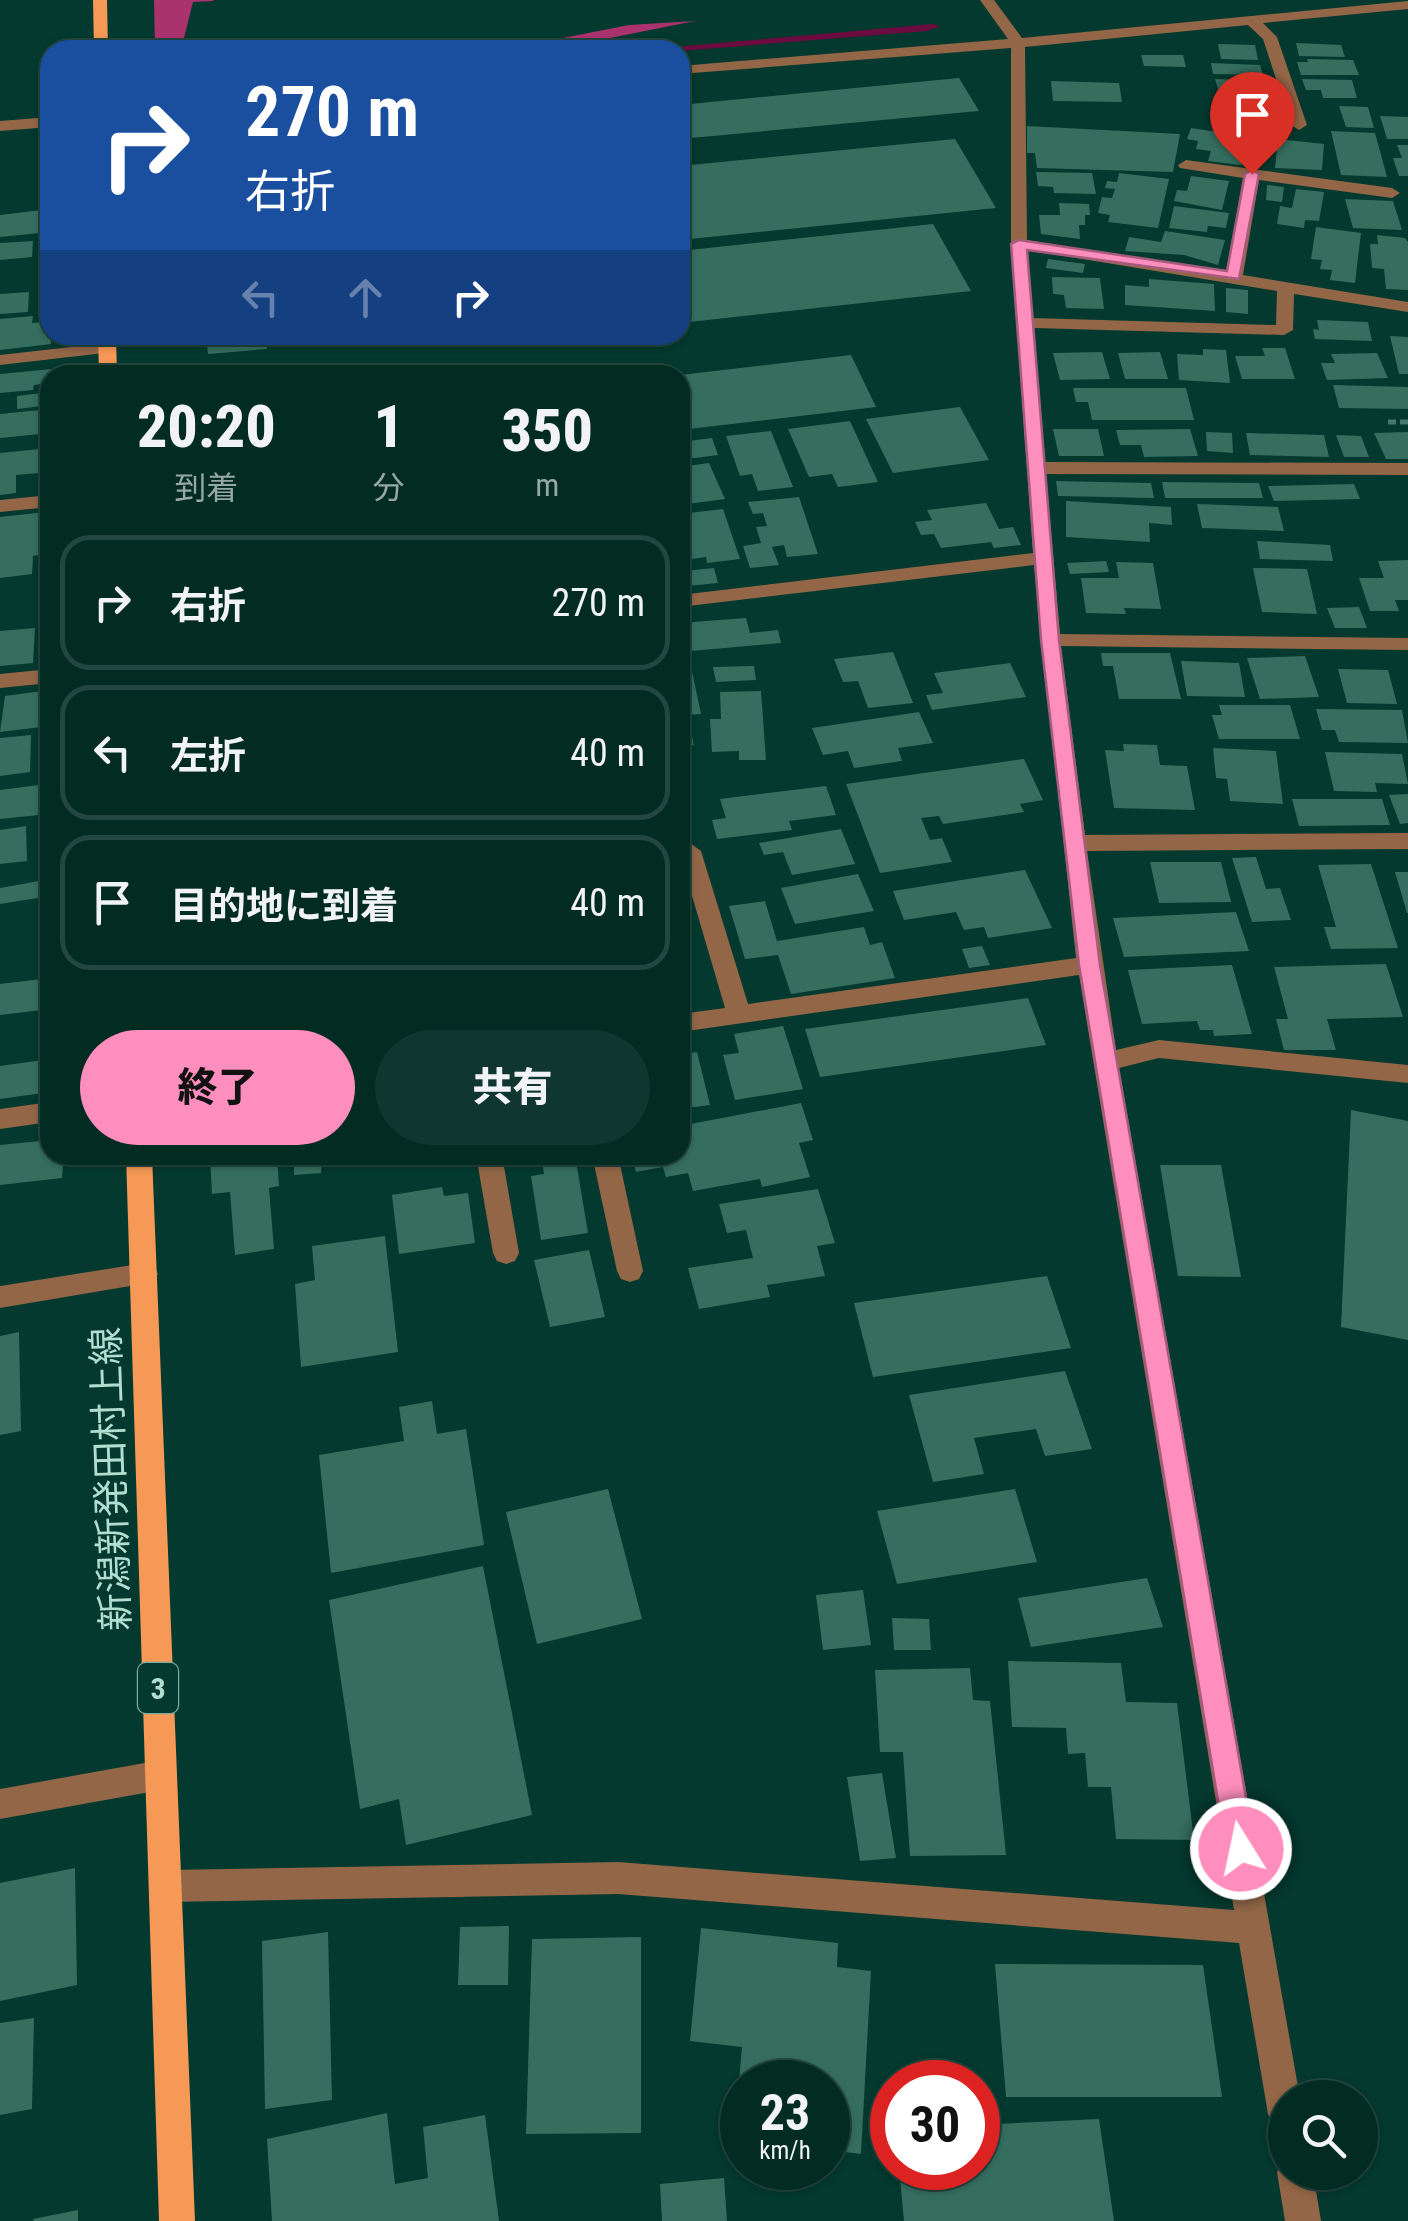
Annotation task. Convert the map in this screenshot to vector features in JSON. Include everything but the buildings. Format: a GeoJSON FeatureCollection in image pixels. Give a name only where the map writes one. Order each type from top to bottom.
{"type":"FeatureCollection","features":[{"type":"Feature","properties":{"kind":"main road"},"geometry":{"type":"LineString","coordinates":[[100,0],[101,40]]}},
{"type":"Feature","properties":{"kind":"main road","name":"新潟新発田村上線"},"geometry":{"type":"LineString","coordinates":[[140,1165],[177,2221]]}},
{"type":"Feature","properties":{"kind":"street"},"geometry":{"type":"LineString","coordinates":[[987,0],[1018,43],[1019,244],[1036,468],[1050,640],[1089,965],[1279,2080]]}},
{"type":"Feature","properties":{"kind":"street"},"geometry":{"type":"LineString","coordinates":[[690,69],[1400,6],[1408,21]]}},
{"type":"Feature","properties":{"kind":"street"},"geometry":{"type":"LineString","coordinates":[[1252,20],[1270,37],[1299,125]]}},
{"type":"Feature","properties":{"kind":"street"},"geometry":{"type":"LineString","coordinates":[[0,126],[40,123]]}},
{"type":"Feature","properties":{"kind":"street"},"geometry":{"type":"LineString","coordinates":[[1186,166],[1392,193]]}},
{"type":"Feature","properties":{"kind":"street"},"geometry":{"type":"LineString","coordinates":[[1234,276],[1252,174]]}},
{"type":"Feature","properties":{"kind":"street"},"geometry":{"type":"LineString","coordinates":[[1019,244],[1408,306]]}},
{"type":"Feature","properties":{"kind":"street"},"geometry":{"type":"LineString","coordinates":[[1025,323],[1284,330],[1286,286]]}},
{"type":"Feature","properties":{"kind":"street"},"geometry":{"type":"LineString","coordinates":[[0,360],[89,345]]}},
{"type":"Feature","properties":{"kind":"street"},"geometry":{"type":"LineString","coordinates":[[1036,468],[1408,470]]}},
{"type":"Feature","properties":{"kind":"street"},"geometry":{"type":"LineString","coordinates":[[0,506],[40,502]]}},
{"type":"Feature","properties":{"kind":"street"},"geometry":{"type":"LineString","coordinates":[[690,600],[1043,558]]}},
{"type":"Feature","properties":{"kind":"street"},"geometry":{"type":"LineString","coordinates":[[1050,640],[1408,644]]}},
{"type":"Feature","properties":{"kind":"street"},"geometry":{"type":"LineString","coordinates":[[0,681],[40,677]]}},
{"type":"Feature","properties":{"kind":"street"},"geometry":{"type":"LineString","coordinates":[[1074,843],[1408,842]]}},
{"type":"Feature","properties":{"kind":"street"},"geometry":{"type":"LineString","coordinates":[[690,851],[739,1013]]}},
{"type":"Feature","properties":{"kind":"street"},"geometry":{"type":"LineString","coordinates":[[690,1021],[1089,965]]}},
{"type":"Feature","properties":{"kind":"street"},"geometry":{"type":"LineString","coordinates":[[1106,1062],[1158,1048],[1408,1074]]}},
{"type":"Feature","properties":{"kind":"street"},"geometry":{"type":"LineString","coordinates":[[0,1119],[40,1113]]}},
{"type":"Feature","properties":{"kind":"street"},"geometry":{"type":"LineString","coordinates":[[491,1165],[506,1253]]}},
{"type":"Feature","properties":{"kind":"street"},"geometry":{"type":"LineString","coordinates":[[607,1165],[630,1271]]}},
{"type":"Feature","properties":{"kind":"street"},"geometry":{"type":"LineString","coordinates":[[0,1297],[145,1274]]}},
{"type":"Feature","properties":{"kind":"street"},"geometry":{"type":"LineString","coordinates":[[0,1804],[161,1774]]}},
{"type":"Feature","properties":{"kind":"street"},"geometry":{"type":"LineString","coordinates":[[168,1886],[618,1878],[1254,1928]]}},
{"type":"Feature","properties":{"kind":"street"},"geometry":{"type":"LineString","coordinates":[[1298,2190],[1303,2221]]}},
{"type":"Feature","properties":{"kind":"path"},"geometry":{"type":"LineString","coordinates":[[1388,422],[1408,422]]}},
{"type":"Feature","properties":{"kind":"shaded area"},"geometry":{"type":"Polygon","coordinates":[[[154,0],[214,1],[193,2],[184,40],[155,40],[154,0]]]}},
{"type":"Feature","properties":{"kind":"shaded area"},"geometry":{"type":"Polygon","coordinates":[[[695,21],[600,40],[553,40],[629,25],[695,21]]]}},
{"type":"Feature","properties":{"kind":"shaded area"},"geometry":{"type":"Polygon","coordinates":[[[940,26],[927,31],[690,50],[690,46],[940,26]]]}},
{"type":"Feature","properties":{"kind":"route"},"geometry":{"type":"LineString","coordinates":[[1241,1849],[1089,965],[1050,640],[1019,244],[1234,276],[1252,174]]}}]}
